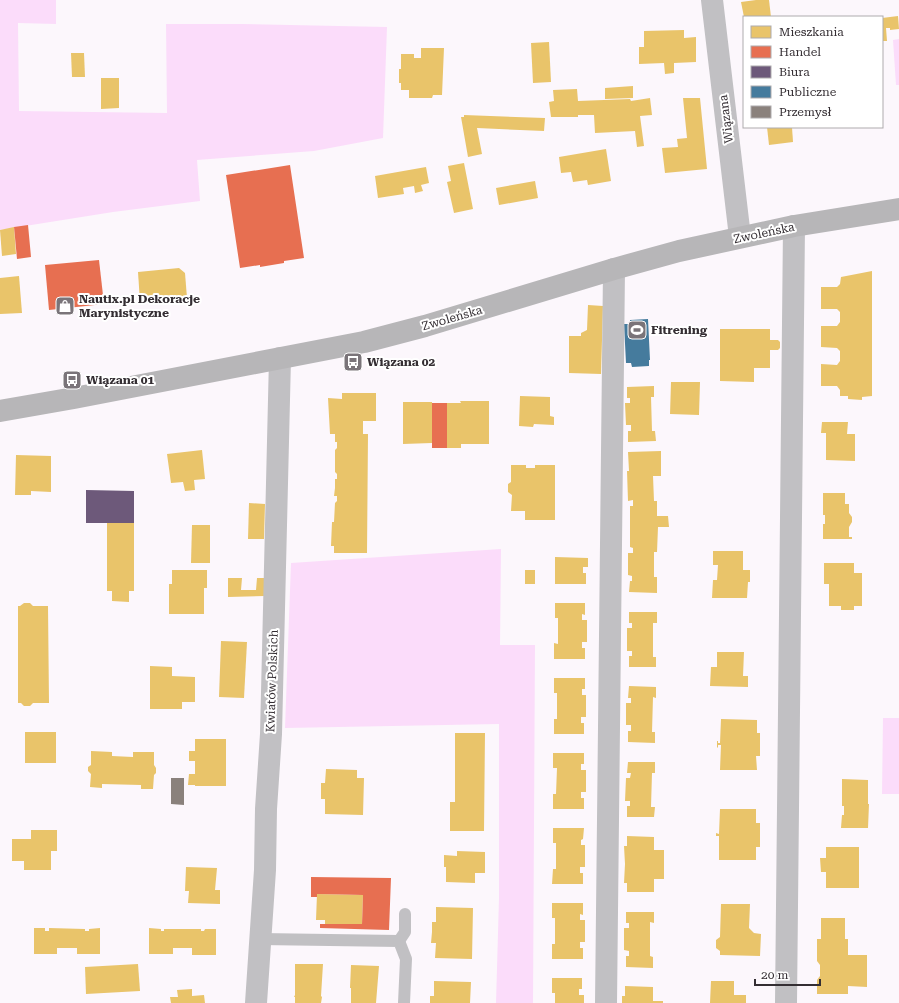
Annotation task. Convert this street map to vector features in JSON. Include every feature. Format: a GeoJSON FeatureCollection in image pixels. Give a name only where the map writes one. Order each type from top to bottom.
{"type":"FeatureCollection","features":[{"type":"Feature","properties":{"kind":"street","name":"Wiązana"},"geometry":{"type":"LineString","coordinates":[[712,0],[740,237]]}},
{"type":"Feature","properties":{"kind":"street","name":"Zwoleńska"},"geometry":{"type":"LineString","coordinates":[[0,411],[364,342],[425,326],[679,251],[794,226],[899,209]]}},
{"type":"Feature","properties":{"kind":"street"},"geometry":{"type":"LineString","coordinates":[[786,1003],[794,226]]}},
{"type":"Feature","properties":{"kind":"street"},"geometry":{"type":"LineString","coordinates":[[606,1003],[614,269]]}},
{"type":"Feature","properties":{"kind":"street","name":"Kwiatów Polskich"},"geometry":{"type":"LineString","coordinates":[[256,1003],[265,870],[266,809],[271,734],[280,358]]}},
{"type":"Feature","properties":{"kind":"lane"},"geometry":{"type":"LineString","coordinates":[[399,941],[404,932],[404,914]]}},
{"type":"Feature","properties":{"kind":"lane"},"geometry":{"type":"LineString","coordinates":[[260,939],[399,941]]}},
{"type":"Feature","properties":{"kind":"lane"},"geometry":{"type":"LineString","coordinates":[[399,941],[406,958],[404,1003]]}},
{"type":"Feature","properties":{"kind":"shaded area"},"geometry":{"type":"Polygon","coordinates":[[[0,0],[56,0],[56,24],[18,23],[19,111],[167,113],[166,24],[387,27],[383,138],[314,151],[197,160],[200,201],[113,212],[0,230],[0,0]]]}},
{"type":"Feature","properties":{"kind":"shaded area"},"geometry":{"type":"Polygon","coordinates":[[[899,39],[899,85],[896,85],[893,40],[899,39]]]}},
{"type":"Feature","properties":{"kind":"shaded area"},"geometry":{"type":"Polygon","coordinates":[[[501,549],[500,645],[535,645],[533,1003],[496,1003],[499,898],[499,724],[285,728],[291,563],[501,549]]]}},
{"type":"Feature","properties":{"kind":"shaded area"},"geometry":{"type":"Polygon","coordinates":[[[883,718],[899,718],[899,794],[882,794],[883,718]]]}},
{"type":"Feature","properties":{"kind":"building: Mieszkania"},"geometry":{"type":"Polygon","coordinates":[[[769,0],[771,16],[744,16],[741,2],[769,0]]]}},
{"type":"Feature","properties":{"kind":"building: Mieszkania"},"geometry":{"type":"Polygon","coordinates":[[[898,16],[899,29],[890,30],[890,28],[886,28],[887,41],[883,41],[883,18],[898,16]]]}},
{"type":"Feature","properties":{"kind":"building: Mieszkania"},"geometry":{"type":"Polygon","coordinates":[[[684,30],[684,38],[696,37],[696,62],[674,63],[674,73],[665,74],[664,63],[639,64],[639,47],[644,47],[644,31],[684,30]]]}},
{"type":"Feature","properties":{"kind":"building: Mieszkania"},"geometry":{"type":"Polygon","coordinates":[[[549,42],[551,82],[533,83],[531,43],[549,42]]]}},
{"type":"Feature","properties":{"kind":"building: Mieszkania"},"geometry":{"type":"Polygon","coordinates":[[[421,48],[444,48],[442,95],[433,95],[432,98],[409,98],[409,90],[401,90],[401,83],[399,83],[399,69],[401,69],[401,54],[414,54],[414,58],[421,58],[421,48]]]}},
{"type":"Feature","properties":{"kind":"building: Mieszkania"},"geometry":{"type":"Polygon","coordinates":[[[71,53],[84,53],[85,77],[72,77],[71,53]]]}},
{"type":"Feature","properties":{"kind":"building: Mieszkania"},"geometry":{"type":"Polygon","coordinates":[[[101,78],[119,78],[119,108],[101,109],[101,78]]]}},
{"type":"Feature","properties":{"kind":"building: Mieszkania"},"geometry":{"type":"Polygon","coordinates":[[[633,86],[633,98],[605,99],[605,88],[633,86]]]}},
{"type":"Feature","properties":{"kind":"building: Mieszkania"},"geometry":{"type":"Polygon","coordinates":[[[577,89],[578,101],[630,99],[631,101],[650,98],[652,115],[640,116],[644,146],[637,147],[635,131],[595,133],[594,115],[578,115],[578,117],[551,117],[549,102],[554,101],[553,90],[577,89]]]}},
{"type":"Feature","properties":{"kind":"building: Mieszkania"},"geometry":{"type":"Polygon","coordinates":[[[683,98],[700,98],[707,169],[665,173],[662,148],[678,147],[677,139],[687,138],[683,98]]]}},
{"type":"Feature","properties":{"kind":"building: Mieszkania"},"geometry":{"type":"Polygon","coordinates":[[[464,115],[545,118],[544,131],[477,128],[482,154],[468,157],[461,117],[464,117],[464,115]]]}},
{"type":"Feature","properties":{"kind":"building: Mieszkania"},"geometry":{"type":"Polygon","coordinates":[[[767,128],[792,128],[793,142],[769,145],[767,128]]]}},
{"type":"Feature","properties":{"kind":"building: Mieszkania"},"geometry":{"type":"Polygon","coordinates":[[[606,149],[611,181],[588,185],[587,180],[573,182],[571,172],[561,173],[559,157],[606,149]]]}},
{"type":"Feature","properties":{"kind":"building: Mieszkania"},"geometry":{"type":"Polygon","coordinates":[[[464,163],[473,209],[454,213],[447,182],[451,181],[448,166],[464,163]]]}},
{"type":"Feature","properties":{"kind":"building: Mieszkania"},"geometry":{"type":"Polygon","coordinates":[[[426,167],[429,183],[421,185],[423,191],[415,193],[414,186],[403,188],[404,194],[378,198],[375,176],[426,167]]]}},
{"type":"Feature","properties":{"kind":"building: Mieszkania"},"geometry":{"type":"Polygon","coordinates":[[[535,181],[538,198],[499,205],[496,188],[535,181]]]}},
{"type":"Feature","properties":{"kind":"building: Mieszkania"},"geometry":{"type":"Polygon","coordinates":[[[14,227],[16,254],[2,256],[0,230],[14,227]]]}},
{"type":"Feature","properties":{"kind":"building: Mieszkania"},"geometry":{"type":"Polygon","coordinates":[[[179,268],[185,273],[187,298],[140,302],[138,272],[179,268]]]}},
{"type":"Feature","properties":{"kind":"building: Mieszkania"},"geometry":{"type":"Polygon","coordinates":[[[872,271],[872,396],[862,397],[862,400],[848,399],[848,396],[840,396],[840,390],[837,386],[821,386],[821,364],[837,365],[840,361],[840,351],[837,348],[821,347],[821,326],[837,326],[840,322],[840,312],[837,309],[821,309],[821,287],[837,287],[840,284],[841,277],[872,271]]]}},
{"type":"Feature","properties":{"kind":"building: Mieszkania"},"geometry":{"type":"Polygon","coordinates":[[[19,276],[22,313],[0,314],[0,278],[19,276]]]}},
{"type":"Feature","properties":{"kind":"building: Mieszkania"},"geometry":{"type":"Polygon","coordinates":[[[588,305],[603,306],[601,374],[569,373],[569,336],[581,336],[581,333],[587,330],[588,305]]]}},
{"type":"Feature","properties":{"kind":"building: Mieszkania"},"geometry":{"type":"Polygon","coordinates":[[[720,329],[770,329],[770,340],[778,340],[780,342],[780,348],[778,350],[770,350],[770,368],[754,368],[754,382],[720,381],[720,329]]]}},
{"type":"Feature","properties":{"kind":"building: Mieszkania"},"geometry":{"type":"Polygon","coordinates":[[[671,382],[700,382],[699,415],[670,414],[671,382]]]}},
{"type":"Feature","properties":{"kind":"building: Mieszkania"},"geometry":{"type":"Polygon","coordinates":[[[654,386],[654,397],[651,397],[652,431],[655,431],[656,441],[628,442],[628,431],[631,431],[631,425],[626,425],[625,403],[630,403],[630,398],[627,398],[627,387],[654,386]]]}},
{"type":"Feature","properties":{"kind":"building: Mieszkania"},"geometry":{"type":"Polygon","coordinates":[[[342,393],[376,393],[376,421],[363,421],[363,434],[368,434],[367,553],[334,553],[334,546],[331,546],[332,522],[334,522],[335,503],[337,501],[337,496],[334,496],[335,479],[337,479],[337,474],[335,472],[335,450],[337,448],[337,442],[335,442],[335,434],[330,434],[328,398],[342,399],[342,393]]]}},
{"type":"Feature","properties":{"kind":"building: Mieszkania"},"geometry":{"type":"Polygon","coordinates":[[[520,396],[550,397],[550,416],[554,417],[554,425],[534,424],[533,427],[519,426],[520,396]]]}},
{"type":"Feature","properties":{"kind":"building: Mieszkania"},"geometry":{"type":"Polygon","coordinates":[[[460,401],[489,401],[489,444],[461,444],[461,448],[447,448],[447,403],[461,403],[460,401]]]}},
{"type":"Feature","properties":{"kind":"building: Mieszkania"},"geometry":{"type":"Polygon","coordinates":[[[403,402],[432,402],[432,443],[403,444],[403,402]]]}},
{"type":"Feature","properties":{"kind":"building: Mieszkania"},"geometry":{"type":"Polygon","coordinates":[[[822,422],[848,422],[847,434],[855,434],[855,461],[826,460],[826,433],[821,433],[822,422]]]}},
{"type":"Feature","properties":{"kind":"building: Mieszkania"},"geometry":{"type":"Polygon","coordinates":[[[202,450],[205,479],[194,480],[195,490],[185,491],[183,482],[171,483],[167,454],[202,450]]]}},
{"type":"Feature","properties":{"kind":"building: Mieszkania"},"geometry":{"type":"Polygon","coordinates":[[[661,451],[661,476],[653,476],[654,501],[657,501],[657,516],[668,516],[669,527],[658,527],[657,552],[654,552],[654,577],[657,577],[657,593],[629,592],[632,576],[628,575],[628,553],[633,553],[633,548],[630,547],[630,506],[633,506],[633,500],[628,501],[628,452],[661,451]]]}},
{"type":"Feature","properties":{"kind":"building: Mieszkania"},"geometry":{"type":"Polygon","coordinates":[[[16,455],[51,456],[51,492],[31,491],[31,495],[15,495],[16,455]]]}},
{"type":"Feature","properties":{"kind":"building: Mieszkania"},"geometry":{"type":"Polygon","coordinates":[[[511,465],[526,465],[526,468],[535,468],[535,465],[555,465],[555,520],[525,520],[525,511],[511,511],[512,495],[508,492],[508,484],[511,482],[511,465]]]}},
{"type":"Feature","properties":{"kind":"building: Mieszkania"},"geometry":{"type":"Polygon","coordinates":[[[823,493],[845,493],[845,504],[849,504],[849,513],[852,517],[852,522],[849,527],[849,537],[852,537],[852,539],[823,539],[823,524],[825,524],[825,515],[823,515],[823,493]]]}},
{"type":"Feature","properties":{"kind":"building: Mieszkania"},"geometry":{"type":"Polygon","coordinates":[[[249,503],[265,504],[264,539],[248,539],[249,503]]]}},
{"type":"Feature","properties":{"kind":"building: Mieszkania"},"geometry":{"type":"Polygon","coordinates":[[[107,523],[134,523],[134,591],[129,591],[129,602],[112,601],[112,591],[107,591],[107,523]]]}},
{"type":"Feature","properties":{"kind":"building: Mieszkania"},"geometry":{"type":"Polygon","coordinates":[[[192,525],[210,525],[210,563],[191,563],[192,525]]]}},
{"type":"Feature","properties":{"kind":"building: Mieszkania"},"geometry":{"type":"Polygon","coordinates":[[[713,551],[743,551],[743,570],[750,570],[750,582],[748,582],[747,598],[712,598],[713,580],[717,580],[718,565],[713,565],[713,551]]]}},
{"type":"Feature","properties":{"kind":"building: Mieszkania"},"geometry":{"type":"Polygon","coordinates":[[[555,557],[588,558],[588,567],[583,567],[583,573],[586,573],[586,584],[555,584],[555,557]]]}},
{"type":"Feature","properties":{"kind":"building: Mieszkania"},"geometry":{"type":"Polygon","coordinates":[[[824,563],[854,563],[854,573],[862,573],[862,606],[854,606],[854,610],[841,610],[841,606],[829,606],[829,584],[824,584],[824,563]]]}},
{"type":"Feature","properties":{"kind":"building: Mieszkania"},"geometry":{"type":"Polygon","coordinates":[[[172,570],[207,570],[207,588],[204,588],[204,614],[169,614],[169,584],[172,584],[172,570]]]}},
{"type":"Feature","properties":{"kind":"building: Mieszkania"},"geometry":{"type":"Polygon","coordinates":[[[525,570],[535,570],[535,584],[525,584],[525,570]]]}},
{"type":"Feature","properties":{"kind":"building: Mieszkania"},"geometry":{"type":"Polygon","coordinates":[[[228,578],[242,578],[241,590],[256,590],[257,578],[266,578],[265,596],[228,597],[228,578]]]}},
{"type":"Feature","properties":{"kind":"building: Mieszkania"},"geometry":{"type":"Polygon","coordinates":[[[24,603],[30,603],[33,606],[48,606],[49,703],[33,703],[30,706],[24,706],[21,703],[18,703],[18,606],[24,603]]]}},
{"type":"Feature","properties":{"kind":"building: Mieszkania"},"geometry":{"type":"Polygon","coordinates":[[[555,603],[585,603],[585,615],[582,614],[582,620],[587,620],[587,642],[582,642],[582,648],[585,648],[585,659],[554,659],[554,643],[558,644],[558,618],[555,618],[555,603]]]}},
{"type":"Feature","properties":{"kind":"building: Mieszkania"},"geometry":{"type":"Polygon","coordinates":[[[629,612],[657,612],[657,623],[653,623],[653,657],[656,657],[656,667],[629,667],[629,656],[632,656],[632,651],[627,651],[627,628],[632,628],[632,623],[629,623],[629,612]]]}},
{"type":"Feature","properties":{"kind":"building: Mieszkania"},"geometry":{"type":"Polygon","coordinates":[[[221,641],[247,642],[244,698],[219,697],[221,641]]]}},
{"type":"Feature","properties":{"kind":"building: Mieszkania"},"geometry":{"type":"Polygon","coordinates":[[[717,652],[744,652],[743,676],[748,676],[748,687],[710,686],[711,667],[717,667],[717,652]]]}},
{"type":"Feature","properties":{"kind":"building: Mieszkania"},"geometry":{"type":"Polygon","coordinates":[[[150,666],[172,667],[172,676],[195,677],[195,702],[182,702],[182,709],[150,709],[150,666]]]}},
{"type":"Feature","properties":{"kind":"building: Mieszkania"},"geometry":{"type":"Polygon","coordinates":[[[554,678],[585,678],[585,689],[582,689],[582,695],[586,695],[586,717],[581,717],[581,723],[584,723],[584,734],[554,734],[554,719],[557,719],[557,693],[554,693],[554,678]]]}},
{"type":"Feature","properties":{"kind":"building: Mieszkania"},"geometry":{"type":"Polygon","coordinates":[[[629,686],[656,687],[656,698],[653,697],[652,732],[655,732],[655,743],[628,742],[628,731],[631,731],[631,725],[626,725],[626,703],[631,703],[631,698],[628,698],[629,686]]]}},
{"type":"Feature","properties":{"kind":"building: Mieszkania"},"geometry":{"type":"Polygon","coordinates":[[[721,719],[757,720],[757,733],[760,733],[760,756],[756,756],[757,770],[720,770],[721,745],[718,745],[718,748],[717,747],[717,741],[720,743],[721,719]]]}},
{"type":"Feature","properties":{"kind":"building: Mieszkania"},"geometry":{"type":"Polygon","coordinates":[[[25,732],[56,732],[56,763],[25,763],[25,732]]]}},
{"type":"Feature","properties":{"kind":"building: Mieszkania"},"geometry":{"type":"Polygon","coordinates":[[[455,733],[485,733],[484,831],[450,831],[450,802],[455,802],[455,733]]]}},
{"type":"Feature","properties":{"kind":"building: Mieszkania"},"geometry":{"type":"Polygon","coordinates":[[[195,739],[226,739],[226,786],[188,785],[189,774],[195,774],[195,761],[189,761],[189,751],[195,751],[195,739]]]}},
{"type":"Feature","properties":{"kind":"building: Mieszkania"},"geometry":{"type":"Polygon","coordinates":[[[91,751],[112,752],[112,756],[133,757],[133,752],[154,752],[154,765],[156,768],[156,773],[154,775],[153,789],[141,789],[141,785],[102,784],[102,788],[90,787],[91,774],[88,771],[88,767],[91,765],[91,751]]]}},
{"type":"Feature","properties":{"kind":"building: Mieszkania"},"geometry":{"type":"Polygon","coordinates":[[[553,753],[584,753],[584,764],[581,764],[581,770],[586,770],[586,792],[581,792],[581,798],[584,798],[584,809],[553,809],[553,794],[556,794],[557,768],[553,768],[553,753]]]}},
{"type":"Feature","properties":{"kind":"building: Mieszkania"},"geometry":{"type":"Polygon","coordinates":[[[628,762],[655,762],[655,773],[652,773],[651,807],[655,807],[654,817],[627,817],[627,806],[630,806],[630,801],[625,801],[626,778],[630,778],[631,773],[627,773],[628,762]]]}},
{"type":"Feature","properties":{"kind":"building: Mieszkania"},"geometry":{"type":"Polygon","coordinates":[[[326,769],[357,770],[357,778],[364,778],[363,815],[325,814],[325,799],[321,799],[321,783],[325,783],[326,769]]]}},
{"type":"Feature","properties":{"kind":"building: Mieszkania"},"geometry":{"type":"Polygon","coordinates":[[[842,779],[868,780],[868,828],[841,828],[842,815],[844,815],[844,806],[842,806],[842,779]]]}},
{"type":"Feature","properties":{"kind":"building: Mieszkania"},"geometry":{"type":"Polygon","coordinates":[[[720,809],[756,809],[756,823],[760,823],[760,847],[756,847],[756,860],[719,860],[719,836],[716,836],[716,833],[719,834],[720,809]]]}},
{"type":"Feature","properties":{"kind":"building: Mieszkania"},"geometry":{"type":"Polygon","coordinates":[[[553,828],[584,828],[581,845],[585,845],[585,867],[580,867],[580,873],[583,873],[583,884],[552,884],[553,869],[556,869],[556,843],[553,843],[553,828]]]}},
{"type":"Feature","properties":{"kind":"building: Mieszkania"},"geometry":{"type":"Polygon","coordinates":[[[31,830],[57,830],[57,851],[51,851],[51,870],[24,870],[24,861],[12,861],[12,839],[31,839],[31,830]]]}},
{"type":"Feature","properties":{"kind":"building: Mieszkania"},"geometry":{"type":"Polygon","coordinates":[[[627,836],[654,837],[654,850],[664,850],[664,879],[654,879],[654,892],[627,892],[627,883],[624,883],[624,846],[627,846],[627,836]]]}},
{"type":"Feature","properties":{"kind":"building: Mieszkania"},"geometry":{"type":"Polygon","coordinates":[[[826,847],[859,847],[859,888],[826,888],[826,872],[821,872],[820,858],[826,858],[826,847]]]}},
{"type":"Feature","properties":{"kind":"building: Mieszkania"},"geometry":{"type":"Polygon","coordinates":[[[457,851],[485,852],[485,873],[475,873],[475,883],[446,882],[444,855],[457,856],[457,851]]]}},
{"type":"Feature","properties":{"kind":"building: Mieszkania"},"geometry":{"type":"Polygon","coordinates":[[[186,867],[217,868],[215,890],[220,890],[220,904],[188,903],[189,891],[185,891],[186,867]]]}},
{"type":"Feature","properties":{"kind":"building: Mieszkania"},"geometry":{"type":"Polygon","coordinates":[[[317,894],[363,895],[362,924],[325,924],[325,920],[316,920],[317,894]]]}},
{"type":"Feature","properties":{"kind":"building: Mieszkania"},"geometry":{"type":"Polygon","coordinates":[[[552,903],[583,903],[583,915],[580,914],[580,920],[585,920],[585,942],[580,942],[580,948],[583,948],[583,959],[552,959],[552,944],[555,944],[555,918],[552,918],[552,903]]]}},
{"type":"Feature","properties":{"kind":"building: Mieszkania"},"geometry":{"type":"Polygon","coordinates":[[[721,904],[750,904],[749,928],[754,933],[761,934],[760,956],[720,955],[720,951],[716,948],[716,940],[720,937],[721,904]]]}},
{"type":"Feature","properties":{"kind":"building: Mieszkania"},"geometry":{"type":"Polygon","coordinates":[[[436,907],[473,908],[472,959],[435,958],[436,943],[431,943],[432,922],[436,922],[436,907]]]}},
{"type":"Feature","properties":{"kind":"building: Mieszkania"},"geometry":{"type":"Polygon","coordinates":[[[626,912],[654,912],[654,923],[650,922],[650,956],[653,957],[653,968],[626,967],[626,956],[629,956],[629,951],[624,950],[624,928],[629,928],[629,923],[626,923],[626,912]]]}},
{"type":"Feature","properties":{"kind":"building: Mieszkania"},"geometry":{"type":"Polygon","coordinates":[[[821,918],[845,918],[845,939],[848,939],[848,955],[867,955],[867,987],[848,986],[848,994],[817,994],[817,980],[820,976],[820,965],[817,961],[817,939],[821,939],[821,918]]]}},
{"type":"Feature","properties":{"kind":"building: Mieszkania"},"geometry":{"type":"Polygon","coordinates":[[[34,928],[45,928],[45,931],[49,931],[49,928],[85,929],[85,931],[89,931],[89,929],[100,928],[100,954],[77,954],[77,948],[57,948],[57,954],[34,954],[34,928]]]}},
{"type":"Feature","properties":{"kind":"building: Mieszkania"},"geometry":{"type":"Polygon","coordinates":[[[149,928],[161,929],[161,931],[164,931],[164,929],[201,929],[201,931],[204,931],[205,929],[216,929],[216,955],[192,955],[192,948],[173,948],[173,954],[149,954],[149,928]]]}},
{"type":"Feature","properties":{"kind":"building: Mieszkania"},"geometry":{"type":"Polygon","coordinates":[[[138,964],[140,991],[86,994],[85,967],[138,964]]]}},
{"type":"Feature","properties":{"kind":"building: Mieszkania"},"geometry":{"type":"Polygon","coordinates":[[[295,964],[323,964],[321,1003],[295,1003],[295,964]]]}},
{"type":"Feature","properties":{"kind":"building: Mieszkania"},"geometry":{"type":"Polygon","coordinates":[[[351,965],[379,966],[376,1003],[351,1003],[351,965]]]}},
{"type":"Feature","properties":{"kind":"building: Mieszkania"},"geometry":{"type":"Polygon","coordinates":[[[552,978],[582,978],[582,989],[579,989],[579,995],[584,995],[584,1003],[555,1003],[555,993],[552,993],[552,978]]]}},
{"type":"Feature","properties":{"kind":"building: Mieszkania"},"geometry":{"type":"Polygon","coordinates":[[[434,981],[471,982],[470,1003],[430,1003],[430,996],[434,996],[434,981]]]}},
{"type":"Feature","properties":{"kind":"building: Mieszkania"},"geometry":{"type":"Polygon","coordinates":[[[711,981],[734,981],[734,995],[746,995],[746,1003],[710,1003],[711,981]]]}},
{"type":"Feature","properties":{"kind":"building: Mieszkania"},"geometry":{"type":"Polygon","coordinates":[[[625,986],[653,987],[653,1001],[663,1001],[663,1003],[622,1003],[622,996],[625,996],[625,986]]]}},
{"type":"Feature","properties":{"kind":"building: Mieszkania"},"geometry":{"type":"Polygon","coordinates":[[[192,989],[192,996],[204,995],[205,1003],[171,1003],[170,997],[178,997],[177,990],[192,989]]]}},
{"type":"Feature","properties":{"kind":"building: Handel"},"geometry":{"type":"Polygon","coordinates":[[[290,165],[304,258],[260,267],[260,265],[240,268],[226,175],[290,165]]]}},
{"type":"Feature","properties":{"kind":"building: Handel"},"geometry":{"type":"Polygon","coordinates":[[[28,225],[31,257],[17,259],[14,227],[28,225]]]}},
{"type":"Feature","properties":{"kind":"building: Handel"},"geometry":{"type":"Polygon","coordinates":[[[99,260],[104,304],[49,310],[45,265],[99,260]]]}},
{"type":"Feature","properties":{"kind":"building: Handel"},"geometry":{"type":"Polygon","coordinates":[[[432,403],[447,403],[447,448],[432,448],[432,403]]]}},
{"type":"Feature","properties":{"kind":"building: Handel"},"geometry":{"type":"Polygon","coordinates":[[[311,877],[391,878],[389,930],[320,928],[320,924],[362,924],[363,895],[317,894],[317,897],[311,897],[311,877]]]}},
{"type":"Feature","properties":{"kind":"building: Biura"},"geometry":{"type":"Polygon","coordinates":[[[86,490],[134,491],[134,523],[86,523],[86,490]]]}},
{"type":"Feature","properties":{"kind":"building: Publiczne"},"geometry":{"type":"Polygon","coordinates":[[[648,319],[649,366],[632,367],[631,363],[626,363],[624,324],[630,324],[630,320],[648,319]]]}},
{"type":"Feature","properties":{"kind":"building: Przemysł"},"geometry":{"type":"Polygon","coordinates":[[[171,778],[184,778],[184,805],[171,804],[171,778]]]}},
{"type":"Feature","properties":{"kind":"place","name":"Nautix.pl Dekoracje Marynistyczne"},"geometry":{"type":"Point","coordinates":[65,306]}},
{"type":"Feature","properties":{"kind":"place","name":"Fitrening"},"geometry":{"type":"Point","coordinates":[637,330]}},
{"type":"Feature","properties":{"kind":"place","name":"Wiązana 02"},"geometry":{"type":"Point","coordinates":[353,362]}},
{"type":"Feature","properties":{"kind":"place","name":"Wiązana 01"},"geometry":{"type":"Point","coordinates":[72,380]}}]}
